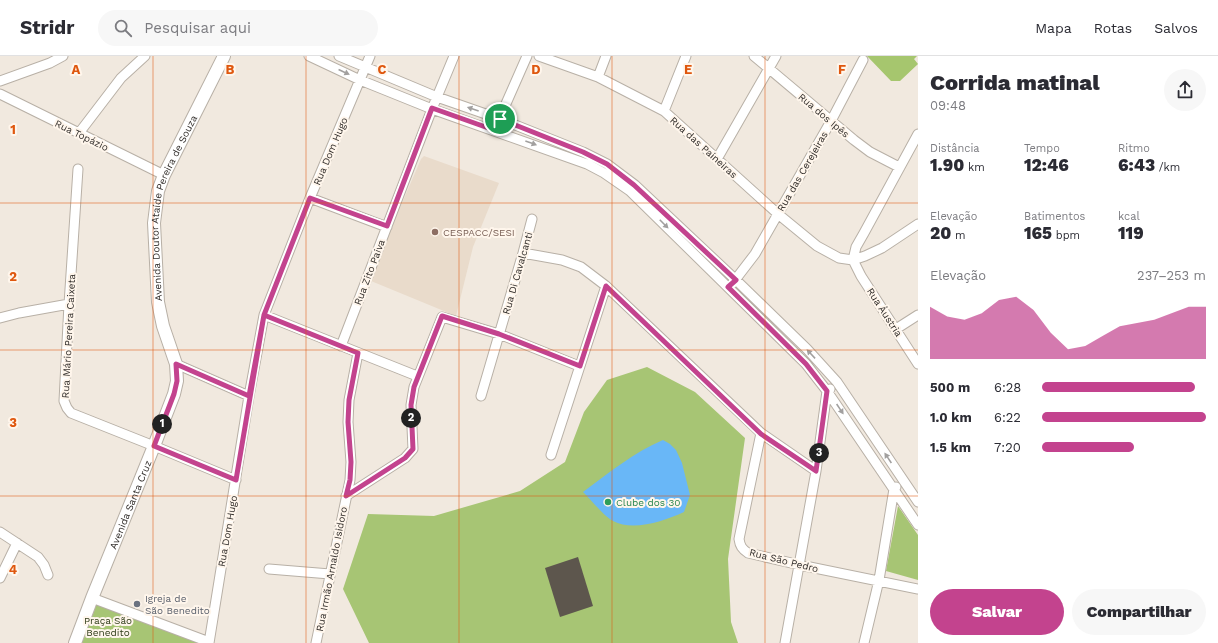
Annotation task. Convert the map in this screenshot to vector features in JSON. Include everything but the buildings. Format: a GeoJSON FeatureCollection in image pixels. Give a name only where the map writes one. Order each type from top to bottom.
{"type":"FeatureCollection","features":[{"type":"Feature","properties":{"kind":"main road","name":"Avenida Doutor Ataíde Pereira de Souza"},"geometry":{"type":"LineString","coordinates":[[176,364],[163,326],[158,302],[154,223],[158,191],[164,175],[224,56]]}},
{"type":"Feature","properties":{"kind":"main road","name":"Avenida Santa Cruz"},"geometry":{"type":"LineString","coordinates":[[75,643],[174,394],[177,381],[176,364]]}},
{"type":"Feature","properties":{"kind":"street"},"geometry":{"type":"LineString","coordinates":[[0,81],[50,64],[63,56]]}},
{"type":"Feature","properties":{"kind":"street"},"geometry":{"type":"LineString","coordinates":[[79,133],[120,78],[145,56]]}},
{"type":"Feature","properties":{"kind":"street"},"geometry":{"type":"LineString","coordinates":[[309,56],[360,80],[432,108],[587,164],[632,188],[736,280],[837,382],[918,502]]}},
{"type":"Feature","properties":{"kind":"street"},"geometry":{"type":"LineString","coordinates":[[339,56],[437,97],[500,119],[583,152],[607,164],[806,364],[827,391],[918,525]]}},
{"type":"Feature","properties":{"kind":"street","name":"Rua Dom Hugo"},"geometry":{"type":"LineString","coordinates":[[209,642],[249,396],[264,315],[310,198],[370,56]]}},
{"type":"Feature","properties":{"kind":"street","name":"Rua Zito Paiva"},"geometry":{"type":"LineString","coordinates":[[341,346],[432,108],[454,56]]}},
{"type":"Feature","properties":{"kind":"street"},"geometry":{"type":"LineString","coordinates":[[494,130],[528,56]]}},
{"type":"Feature","properties":{"kind":"street","name":"Rua das Paineiras"},"geometry":{"type":"LineString","coordinates":[[539,56],[598,77],[664,111],[778,214],[817,246],[839,258],[853,260]]}},
{"type":"Feature","properties":{"kind":"street"},"geometry":{"type":"LineString","coordinates":[[598,77],[606,56]]}},
{"type":"Feature","properties":{"kind":"street"},"geometry":{"type":"LineString","coordinates":[[664,111],[686,56]]}},
{"type":"Feature","properties":{"kind":"street","name":"Rua dos Ipês"},"geometry":{"type":"LineString","coordinates":[[754,56],[870,152],[899,167]]}},
{"type":"Feature","properties":{"kind":"street"},"geometry":{"type":"LineString","coordinates":[[717,159],[776,56]]}},
{"type":"Feature","properties":{"kind":"street","name":"Rua das Cerejeiras"},"geometry":{"type":"LineString","coordinates":[[728,287],[736,280],[755,254],[831,121],[863,60]]}},
{"type":"Feature","properties":{"kind":"street","name":"Rua Topázio"},"geometry":{"type":"LineString","coordinates":[[0,94],[164,175]]}},
{"type":"Feature","properties":{"kind":"street"},"geometry":{"type":"LineString","coordinates":[[853,260],[856,247],[918,134]]}},
{"type":"Feature","properties":{"kind":"street","name":"Rua Mário Pereira Caixeta"},"geometry":{"type":"LineString","coordinates":[[78,169],[64,401],[66,408],[72,413],[154,446]]}},
{"type":"Feature","properties":{"kind":"street"},"geometry":{"type":"LineString","coordinates":[[310,198],[387,226]]}},
{"type":"Feature","properties":{"kind":"street","name":"Rua Di Cavalcanti"},"geometry":{"type":"LineString","coordinates":[[481,396],[532,219]]}},
{"type":"Feature","properties":{"kind":"street"},"geometry":{"type":"LineString","coordinates":[[853,260],[882,248],[918,224]]}},
{"type":"Feature","properties":{"kind":"street"},"geometry":{"type":"LineString","coordinates":[[523,253],[562,260],[581,267],[606,286],[761,434],[816,471]]}},
{"type":"Feature","properties":{"kind":"street","name":"Rua Áustria"},"geometry":{"type":"LineString","coordinates":[[853,260],[918,364]]}},
{"type":"Feature","properties":{"kind":"street"},"geometry":{"type":"LineString","coordinates":[[551,456],[606,286]]}},
{"type":"Feature","properties":{"kind":"street"},"geometry":{"type":"LineString","coordinates":[[0,318],[69,304]]}},
{"type":"Feature","properties":{"kind":"street"},"geometry":{"type":"LineString","coordinates":[[264,315],[417,376]]}},
{"type":"Feature","properties":{"kind":"street"},"geometry":{"type":"LineString","coordinates":[[896,330],[918,315]]}},
{"type":"Feature","properties":{"kind":"street"},"geometry":{"type":"LineString","coordinates":[[346,496],[405,458],[413,449],[411,405],[414,387],[417,376],[442,316],[499,334],[580,366]]}},
{"type":"Feature","properties":{"kind":"street","name":"Rua Irmão Arnaldo Isidoro"},"geometry":{"type":"LineString","coordinates":[[316,643],[350,480],[351,462],[348,422],[349,400],[358,353]]}},
{"type":"Feature","properties":{"kind":"street"},"geometry":{"type":"LineString","coordinates":[[176,364],[249,396]]}},
{"type":"Feature","properties":{"kind":"street"},"geometry":{"type":"LineString","coordinates":[[785,643],[816,471],[827,391],[837,382]]}},
{"type":"Feature","properties":{"kind":"street","name":"Rua São Pedro"},"geometry":{"type":"LineString","coordinates":[[761,434],[739,539],[740,545],[743,549],[748,553],[800,565],[918,589]]}},
{"type":"Feature","properties":{"kind":"street"},"geometry":{"type":"LineString","coordinates":[[154,446],[236,480]]}},
{"type":"Feature","properties":{"kind":"street"},"geometry":{"type":"LineString","coordinates":[[864,643],[879,580],[894,489],[903,480]]}},
{"type":"Feature","properties":{"kind":"street"},"geometry":{"type":"LineString","coordinates":[[0,532],[38,557],[44,565],[48,575]]}},
{"type":"Feature","properties":{"kind":"street"},"geometry":{"type":"LineString","coordinates":[[0,578],[17,543]]}},
{"type":"Feature","properties":{"kind":"street"},"geometry":{"type":"LineString","coordinates":[[269,569],[330,574]]}},
{"type":"Feature","properties":{"kind":"street"},"geometry":{"type":"LineString","coordinates":[[92,598],[209,642]]}},
{"type":"Feature","properties":{"kind":"shaded area","name":"CESPACC/SESI"},"geometry":{"type":"Polygon","coordinates":[[[424,156],[499,183],[473,247],[456,316],[371,281],[396,217],[421,159],[424,156]]]}},
{"type":"Feature","properties":{"kind":"green space"},"geometry":{"type":"Polygon","coordinates":[[[867,56],[917,56],[914,59],[918,64],[900,81],[891,81],[867,56]]]}},
{"type":"Feature","properties":{"kind":"green space","name":"Clube dos 30"},"geometry":{"type":"Polygon","coordinates":[[[647,367],[695,392],[745,438],[728,559],[731,622],[738,643],[369,643],[343,589],[368,514],[434,516],[520,491],[565,462],[584,412],[607,380],[647,367]]]}},
{"type":"Feature","properties":{"kind":"green space"},"geometry":{"type":"Polygon","coordinates":[[[898,506],[918,535],[918,580],[886,571],[898,506]]]}},
{"type":"Feature","properties":{"kind":"green space","name":"Praça São Benedito"},"geometry":{"type":"Polygon","coordinates":[[[97,603],[199,643],[82,643],[97,603]]]}},
{"type":"Feature","properties":{"kind":"water"},"geometry":{"type":"Polygon","coordinates":[[[663,440],[676,450],[682,463],[690,495],[684,512],[658,522],[630,526],[613,521],[583,492],[632,457],[663,440]]]}},
{"type":"Feature","properties":{"kind":"place","name":"CESPACC/SESI"},"geometry":{"type":"Point","coordinates":[435,232]}},
{"type":"Feature","properties":{"kind":"place","name":"Clube dos 30"},"geometry":{"type":"Point","coordinates":[608,502]}},
{"type":"Feature","properties":{"kind":"place","name":"Igreja de São Benedito"},"geometry":{"type":"Point","coordinates":[137,604]}},
{"type":"Feature","properties":{"kind":"route"},"geometry":{"type":"LineString","coordinates":[[500,119],[494,130],[432,108],[387,226],[310,198],[264,315],[249,396],[176,364],[177,381],[174,394],[154,446],[236,480],[249,396],[261,330],[264,315],[358,353],[349,400],[348,422],[351,462],[350,480],[346,496],[405,458],[413,449],[411,405],[414,387],[417,376],[442,316],[499,334],[580,366],[606,286],[761,434],[816,471],[827,391],[806,364],[728,287],[736,280],[634,185],[607,164],[583,152],[500,119]]}}]}
